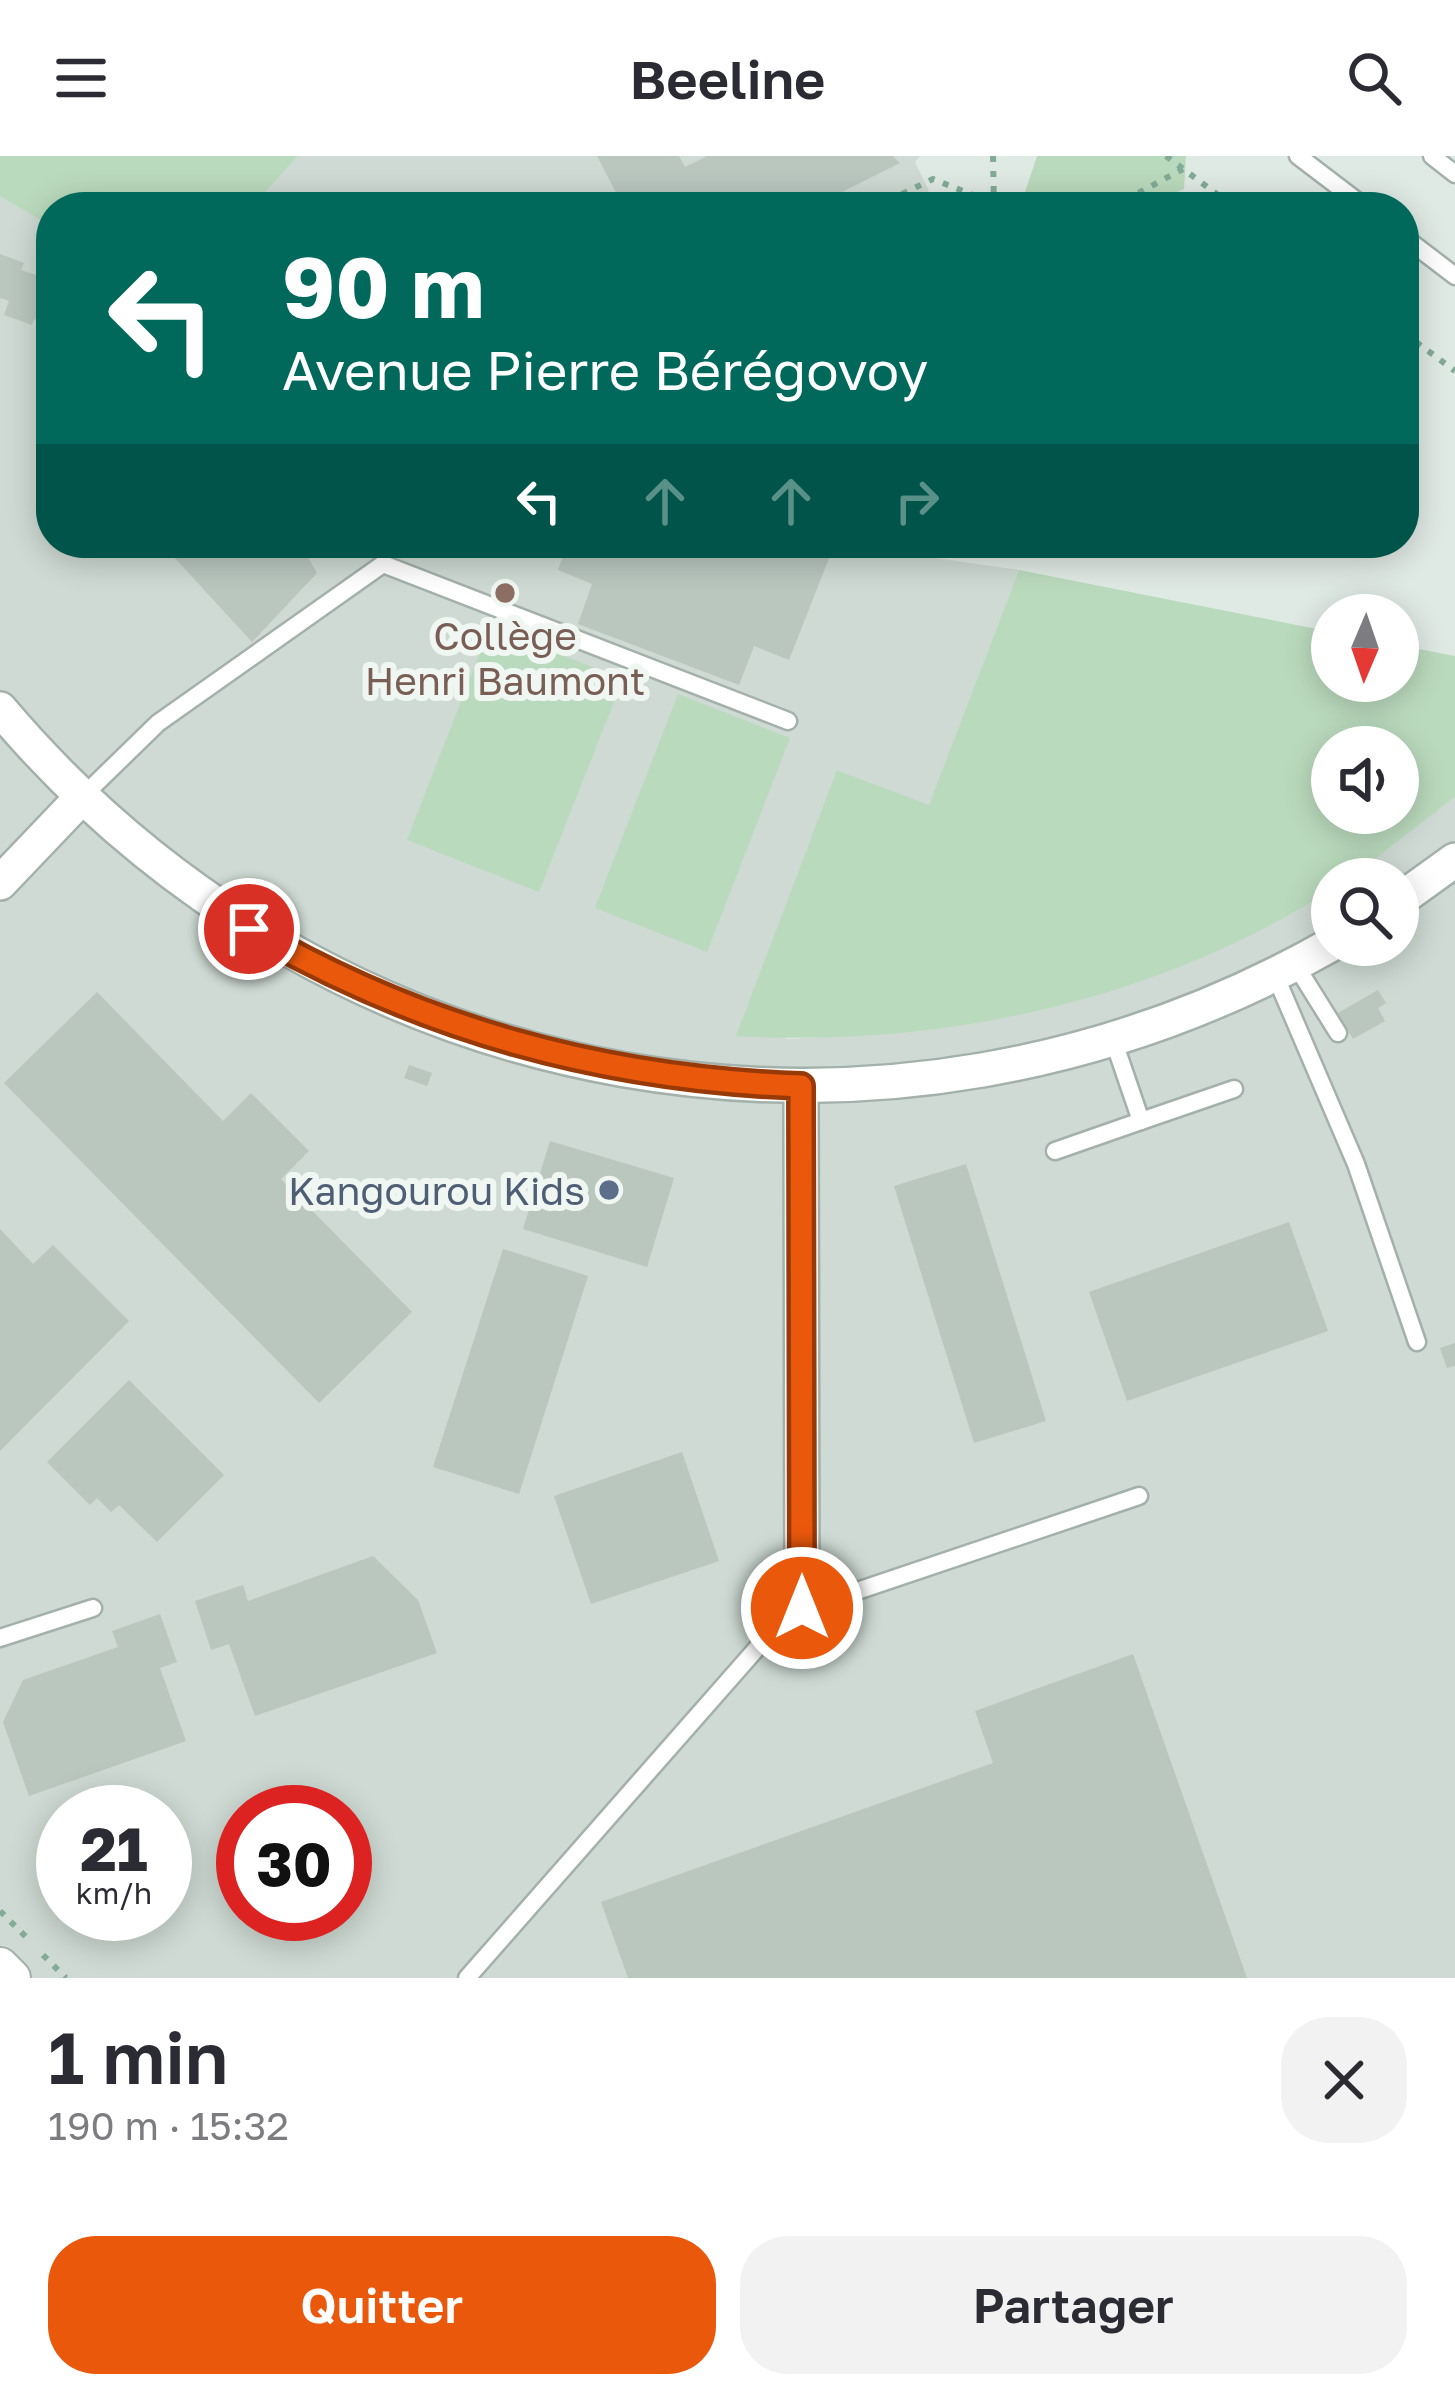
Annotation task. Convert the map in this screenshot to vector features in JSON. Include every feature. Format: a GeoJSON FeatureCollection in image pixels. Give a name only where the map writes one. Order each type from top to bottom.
{"type":"FeatureCollection","features":[{"type":"Feature","properties":{"kind":"street"},"geometry":{"type":"LineString","coordinates":[[0,709],[82,797],[147,855],[249,929],[400,1005],[510,1045],[605,1068],[694,1081],[801,1086],[941,1078],[1113,1039],[1311,956]]}},
{"type":"Feature","properties":{"kind":"street"},"geometry":{"type":"LineString","coordinates":[[0,883],[82,797]]}},
{"type":"Feature","properties":{"kind":"street"},"geometry":{"type":"LineString","coordinates":[[1419,886],[1455,860]]}},
{"type":"Feature","properties":{"kind":"street"},"geometry":{"type":"LineString","coordinates":[[801,1086],[802,1608]]}},
{"type":"Feature","properties":{"kind":"street"},"geometry":{"type":"LineString","coordinates":[[0,1966],[12,1978]]}},
{"type":"Feature","properties":{"kind":"lane"},"geometry":{"type":"LineString","coordinates":[[1298,156],[1345,192]]}},
{"type":"Feature","properties":{"kind":"lane"},"geometry":{"type":"LineString","coordinates":[[1432,156],[1455,174]]}},
{"type":"Feature","properties":{"kind":"lane"},"geometry":{"type":"LineString","coordinates":[[1419,248],[1455,276]]}},
{"type":"Feature","properties":{"kind":"lane"},"geometry":{"type":"LineString","coordinates":[[82,797],[158,723],[383,564],[788,721]]}},
{"type":"Feature","properties":{"kind":"lane"},"geometry":{"type":"LineString","coordinates":[[1285,970],[1338,1033]]}},
{"type":"Feature","properties":{"kind":"lane"},"geometry":{"type":"LineString","coordinates":[[1285,970],[1417,1342]]}},
{"type":"Feature","properties":{"kind":"lane"},"geometry":{"type":"LineString","coordinates":[[1113,1039],[1142,1121]]}},
{"type":"Feature","properties":{"kind":"lane"},"geometry":{"type":"LineString","coordinates":[[1055,1151],[1234,1089]]}},
{"type":"Feature","properties":{"kind":"lane"},"geometry":{"type":"LineString","coordinates":[[467,1978],[763,1636],[802,1608],[1139,1496]]}},
{"type":"Feature","properties":{"kind":"lane"},"geometry":{"type":"LineString","coordinates":[[0,1639],[93,1608]]}},
{"type":"Feature","properties":{"kind":"path"},"geometry":{"type":"LineString","coordinates":[[993,156],[994,192]]}},
{"type":"Feature","properties":{"kind":"path"},"geometry":{"type":"LineString","coordinates":[[1166,156],[1214,192]]}},
{"type":"Feature","properties":{"kind":"path"},"geometry":{"type":"LineString","coordinates":[[1140,192],[1183,169]]}},
{"type":"Feature","properties":{"kind":"path"},"geometry":{"type":"LineString","coordinates":[[906,192],[933,179],[962,192]]}},
{"type":"Feature","properties":{"kind":"path"},"geometry":{"type":"LineString","coordinates":[[1419,344],[1455,371]]}},
{"type":"Feature","properties":{"kind":"shaded area"},"geometry":{"type":"Polygon","coordinates":[[[298,156],[920,156],[915,162],[929,191],[927,192],[266,192],[298,156]]]}},
{"type":"Feature","properties":{"kind":"shaded area"},"geometry":{"type":"Polygon","coordinates":[[[0,195],[36,216],[36,558],[934,558],[1019,570],[929,806],[838,770],[786,1039],[886,1034],[1054,1006],[1175,967],[1311,899],[1311,966],[1419,966],[1419,858],[1375,858],[1407,834],[1419,834],[1419,825],[1455,797],[1455,1978],[0,1978],[0,195]]]}},
{"type":"Feature","properties":{"kind":"green space"},"geometry":{"type":"Polygon","coordinates":[[[0,156],[298,156],[266,192],[36,192],[36,217],[0,196],[0,156]]]}},
{"type":"Feature","properties":{"kind":"green space"},"geometry":{"type":"Polygon","coordinates":[[[1037,156],[1186,156],[1184,189],[1177,192],[1025,192],[1037,156]]]}},
{"type":"Feature","properties":{"kind":"green space"},"geometry":{"type":"Polygon","coordinates":[[[1019,570],[1311,628],[1311,702],[1419,702],[1419,649],[1455,656],[1455,797],[1419,825],[1419,726],[1311,726],[1311,834],[1407,834],[1376,858],[1311,858],[1311,901],[1265,928],[1121,988],[1045,1009],[890,1034],[736,1036],[837,770],[929,805],[1019,570]]]}},
{"type":"Feature","properties":{"kind":"green space"},"geometry":{"type":"Polygon","coordinates":[[[490,627],[623,679],[539,892],[407,840],[490,627]]]}},
{"type":"Feature","properties":{"kind":"green space"},"geometry":{"type":"Polygon","coordinates":[[[678,694],[790,738],[707,952],[595,908],[678,694]]]}},
{"type":"Feature","properties":{"kind":"building"},"geometry":{"type":"Polygon","coordinates":[[[597,156],[679,156],[685,167],[707,156],[893,156],[900,163],[842,192],[616,192],[597,156]]]}},
{"type":"Feature","properties":{"kind":"building"},"geometry":{"type":"Polygon","coordinates":[[[0,254],[24,263],[21,270],[36,275],[36,320],[32,325],[4,315],[9,301],[0,298],[0,254]]]}},
{"type":"Feature","properties":{"kind":"building"},"geometry":{"type":"Polygon","coordinates":[[[175,558],[308,558],[317,573],[252,642],[175,558]]]}},
{"type":"Feature","properties":{"kind":"building"},"geometry":{"type":"Polygon","coordinates":[[[562,558],[829,558],[789,660],[754,646],[739,685],[578,624],[592,584],[558,570],[562,558]]]}},
{"type":"Feature","properties":{"kind":"building"},"geometry":{"type":"Polygon","coordinates":[[[1378,990],[1386,1003],[1378,1008],[1385,1021],[1353,1039],[1338,1013],[1378,990]]]}},
{"type":"Feature","properties":{"kind":"building"},"geometry":{"type":"Polygon","coordinates":[[[97,992],[223,1121],[251,1093],[309,1151],[281,1179],[412,1312],[319,1403],[4,1083],[97,992]]]}},
{"type":"Feature","properties":{"kind":"building"},"geometry":{"type":"Polygon","coordinates":[[[409,1065],[432,1073],[427,1086],[404,1078],[409,1065]]]}},
{"type":"Feature","properties":{"kind":"building"},"geometry":{"type":"Polygon","coordinates":[[[550,1141],[674,1178],[647,1267],[523,1229],[550,1141]]]}},
{"type":"Feature","properties":{"kind":"building"},"geometry":{"type":"Polygon","coordinates":[[[966,1164],[1046,1421],[974,1443],[894,1186],[966,1164]]]}},
{"type":"Feature","properties":{"kind":"building"},"geometry":{"type":"Polygon","coordinates":[[[1289,1222],[1328,1331],[1127,1401],[1089,1292],[1289,1222]]]}},
{"type":"Feature","properties":{"kind":"building"},"geometry":{"type":"Polygon","coordinates":[[[0,1229],[33,1264],[53,1245],[129,1321],[0,1451],[0,1229]]]}},
{"type":"Feature","properties":{"kind":"building"},"geometry":{"type":"Polygon","coordinates":[[[503,1249],[588,1276],[519,1494],[433,1467],[503,1249]]]}},
{"type":"Feature","properties":{"kind":"building"},"geometry":{"type":"Polygon","coordinates":[[[1455,1343],[1455,1366],[1447,1368],[1440,1348],[1455,1343]]]}},
{"type":"Feature","properties":{"kind":"building"},"geometry":{"type":"Polygon","coordinates":[[[129,1380],[224,1475],[157,1542],[119,1505],[111,1512],[97,1498],[90,1505],[47,1462],[129,1380]]]}},
{"type":"Feature","properties":{"kind":"building"},"geometry":{"type":"Polygon","coordinates":[[[682,1452],[719,1561],[591,1604],[554,1496],[682,1452]]]}},
{"type":"Feature","properties":{"kind":"building"},"geometry":{"type":"Polygon","coordinates":[[[373,1556],[418,1600],[437,1653],[255,1716],[229,1644],[211,1650],[195,1601],[243,1585],[248,1601],[373,1556]]]}},
{"type":"Feature","properties":{"kind":"building"},"geometry":{"type":"Polygon","coordinates":[[[160,1614],[177,1662],[160,1668],[186,1741],[60,1785],[36,1785],[36,1794],[29,1796],[3,1722],[23,1680],[118,1647],[112,1631],[160,1614]]]}},
{"type":"Feature","properties":{"kind":"building"},"geometry":{"type":"Polygon","coordinates":[[[1133,1654],[1247,1978],[628,1978],[601,1902],[993,1763],[975,1711],[1133,1654]]]}},
{"type":"Feature","properties":{"kind":"place","name":"Collège Henri Baumont"},"geometry":{"type":"Point","coordinates":[505,593]}},
{"type":"Feature","properties":{"kind":"place","name":"Kangourou Kids"},"geometry":{"type":"Point","coordinates":[609,1190]}},
{"type":"Feature","properties":{"kind":"route"},"geometry":{"type":"LineString","coordinates":[[249,929],[356,986],[510,1045],[660,1077],[801,1086],[802,1608]]}}]}
